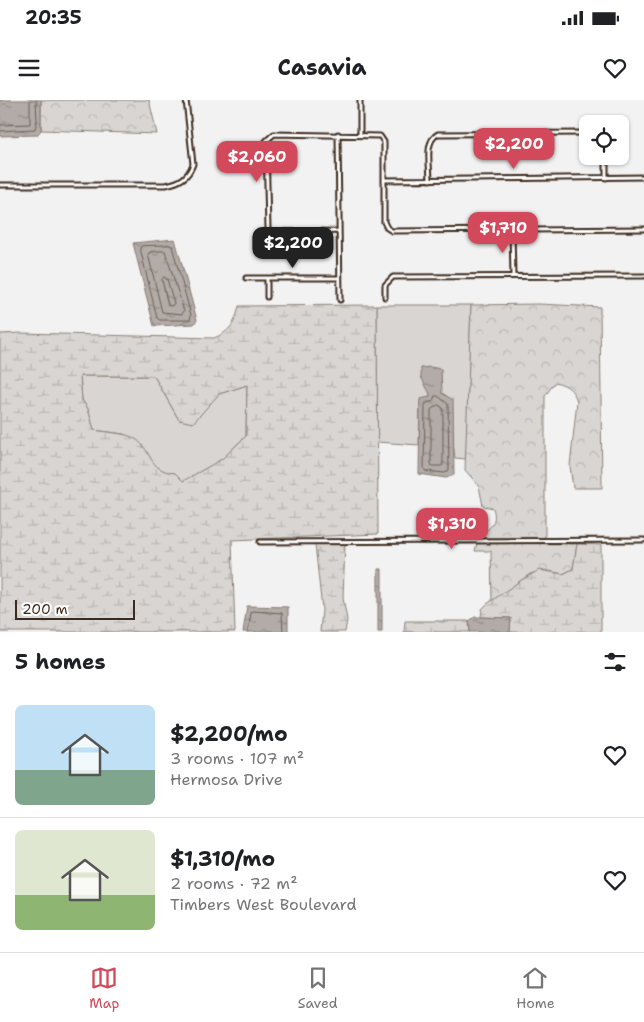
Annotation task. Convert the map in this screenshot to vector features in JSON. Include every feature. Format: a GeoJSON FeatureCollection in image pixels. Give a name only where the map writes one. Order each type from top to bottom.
{"type":"FeatureCollection","features":[{"type":"Feature","properties":{"kind":"street"},"geometry":{"type":"LineString","coordinates":[[0,185],[166,185],[182,180],[190,173],[193,164],[186,100]]}},
{"type":"Feature","properties":{"kind":"street"},"geometry":{"type":"LineString","coordinates":[[360,100],[360,134]]}},
{"type":"Feature","properties":{"kind":"street"},"geometry":{"type":"LineString","coordinates":[[430,180],[430,143],[433,137],[438,134],[579,133]]}},
{"type":"Feature","properties":{"kind":"street"},"geometry":{"type":"LineString","coordinates":[[339,231],[272,232],[268,230],[266,225],[266,142],[268,137],[274,134],[360,134],[380,136],[384,142],[384,222],[387,228],[392,231],[644,229]]}},
{"type":"Feature","properties":{"kind":"street"},"geometry":{"type":"LineString","coordinates":[[338,134],[340,300]]}},
{"type":"Feature","properties":{"kind":"street"},"geometry":{"type":"LineString","coordinates":[[606,165],[606,178]]}},
{"type":"Feature","properties":{"kind":"street"},"geometry":{"type":"LineString","coordinates":[[384,180],[644,178]]}},
{"type":"Feature","properties":{"kind":"street"},"geometry":{"type":"LineString","coordinates":[[512,231],[513,276]]}},
{"type":"Feature","properties":{"kind":"street"},"geometry":{"type":"LineString","coordinates":[[385,298],[385,285],[393,277],[644,276]]}},
{"type":"Feature","properties":{"kind":"street"},"geometry":{"type":"LineString","coordinates":[[246,278],[339,278]]}},
{"type":"Feature","properties":{"kind":"street"},"geometry":{"type":"LineString","coordinates":[[267,278],[267,298]]}},
{"type":"Feature","properties":{"kind":"street"},"geometry":{"type":"LineString","coordinates":[[260,542],[644,540]]}},
{"type":"Feature","properties":{"kind":"green space"},"geometry":{"type":"Polygon","coordinates":[[[41,100],[149,100],[157,134],[41,130],[41,100]]]}},
{"type":"Feature","properties":{"kind":"green space"},"geometry":{"type":"Polygon","coordinates":[[[539,304],[600,307],[602,488],[573,488],[570,466],[577,401],[574,393],[569,388],[555,382],[545,396],[545,538],[479,538],[492,525],[494,513],[493,508],[483,506],[479,486],[465,470],[471,305],[539,304]]]}},
{"type":"Feature","properties":{"kind":"green space"},"geometry":{"type":"Polygon","coordinates":[[[377,305],[471,305],[466,459],[455,458],[447,397],[442,393],[430,367],[421,369],[430,397],[420,400],[419,445],[377,442],[377,305]]]}},
{"type":"Feature","properties":{"kind":"green space"},"geometry":{"type":"Polygon","coordinates":[[[377,305],[378,534],[232,540],[235,632],[0,632],[0,334],[214,338],[231,326],[239,306],[377,305]],[[80,376],[82,400],[88,409],[94,430],[128,436],[139,441],[159,468],[175,473],[183,481],[222,459],[246,436],[247,385],[219,394],[193,423],[179,420],[154,376],[80,376]]]}},
{"type":"Feature","properties":{"kind":"green space"},"geometry":{"type":"Polygon","coordinates":[[[80,376],[154,376],[179,420],[219,394],[247,385],[246,436],[222,459],[183,482],[175,473],[165,472],[155,466],[146,451],[124,434],[94,430],[88,409],[82,400],[80,376]]]}},
{"type":"Feature","properties":{"kind":"green space"},"geometry":{"type":"Polygon","coordinates":[[[477,543],[577,544],[573,569],[563,574],[544,570],[530,574],[492,601],[491,551],[475,551],[477,543]]]}},
{"type":"Feature","properties":{"kind":"green space"},"geometry":{"type":"Polygon","coordinates":[[[315,544],[345,544],[343,598],[347,620],[345,632],[320,632],[322,610],[315,544]]]}},
{"type":"Feature","properties":{"kind":"green space"},"geometry":{"type":"Polygon","coordinates":[[[577,544],[601,545],[601,632],[510,632],[511,618],[481,617],[482,609],[487,604],[539,570],[563,574],[573,569],[577,544]]]}},
{"type":"Feature","properties":{"kind":"green space"},"geometry":{"type":"Polygon","coordinates":[[[405,621],[469,621],[470,632],[404,632],[405,621]]]}},
{"type":"Feature","properties":{"kind":"water"},"geometry":{"type":"Polygon","coordinates":[[[0,100],[41,100],[41,130],[37,135],[0,136],[0,100]]]}},
{"type":"Feature","properties":{"kind":"water"},"geometry":{"type":"Polygon","coordinates":[[[175,239],[197,320],[194,324],[154,326],[133,243],[175,239]]]}},
{"type":"Feature","properties":{"kind":"water"},"geometry":{"type":"Polygon","coordinates":[[[421,368],[441,369],[442,393],[453,400],[454,475],[446,478],[419,474],[420,399],[430,397],[421,377],[421,368]]]}},
{"type":"Feature","properties":{"kind":"water"},"geometry":{"type":"Polygon","coordinates":[[[378,569],[382,569],[382,632],[378,632],[378,569]]]}},
{"type":"Feature","properties":{"kind":"water"},"geometry":{"type":"Polygon","coordinates":[[[247,606],[288,607],[288,632],[243,632],[247,606]]]}},
{"type":"Feature","properties":{"kind":"water"},"geometry":{"type":"Polygon","coordinates":[[[475,617],[511,618],[510,632],[470,632],[469,621],[475,617]]]}}]}
